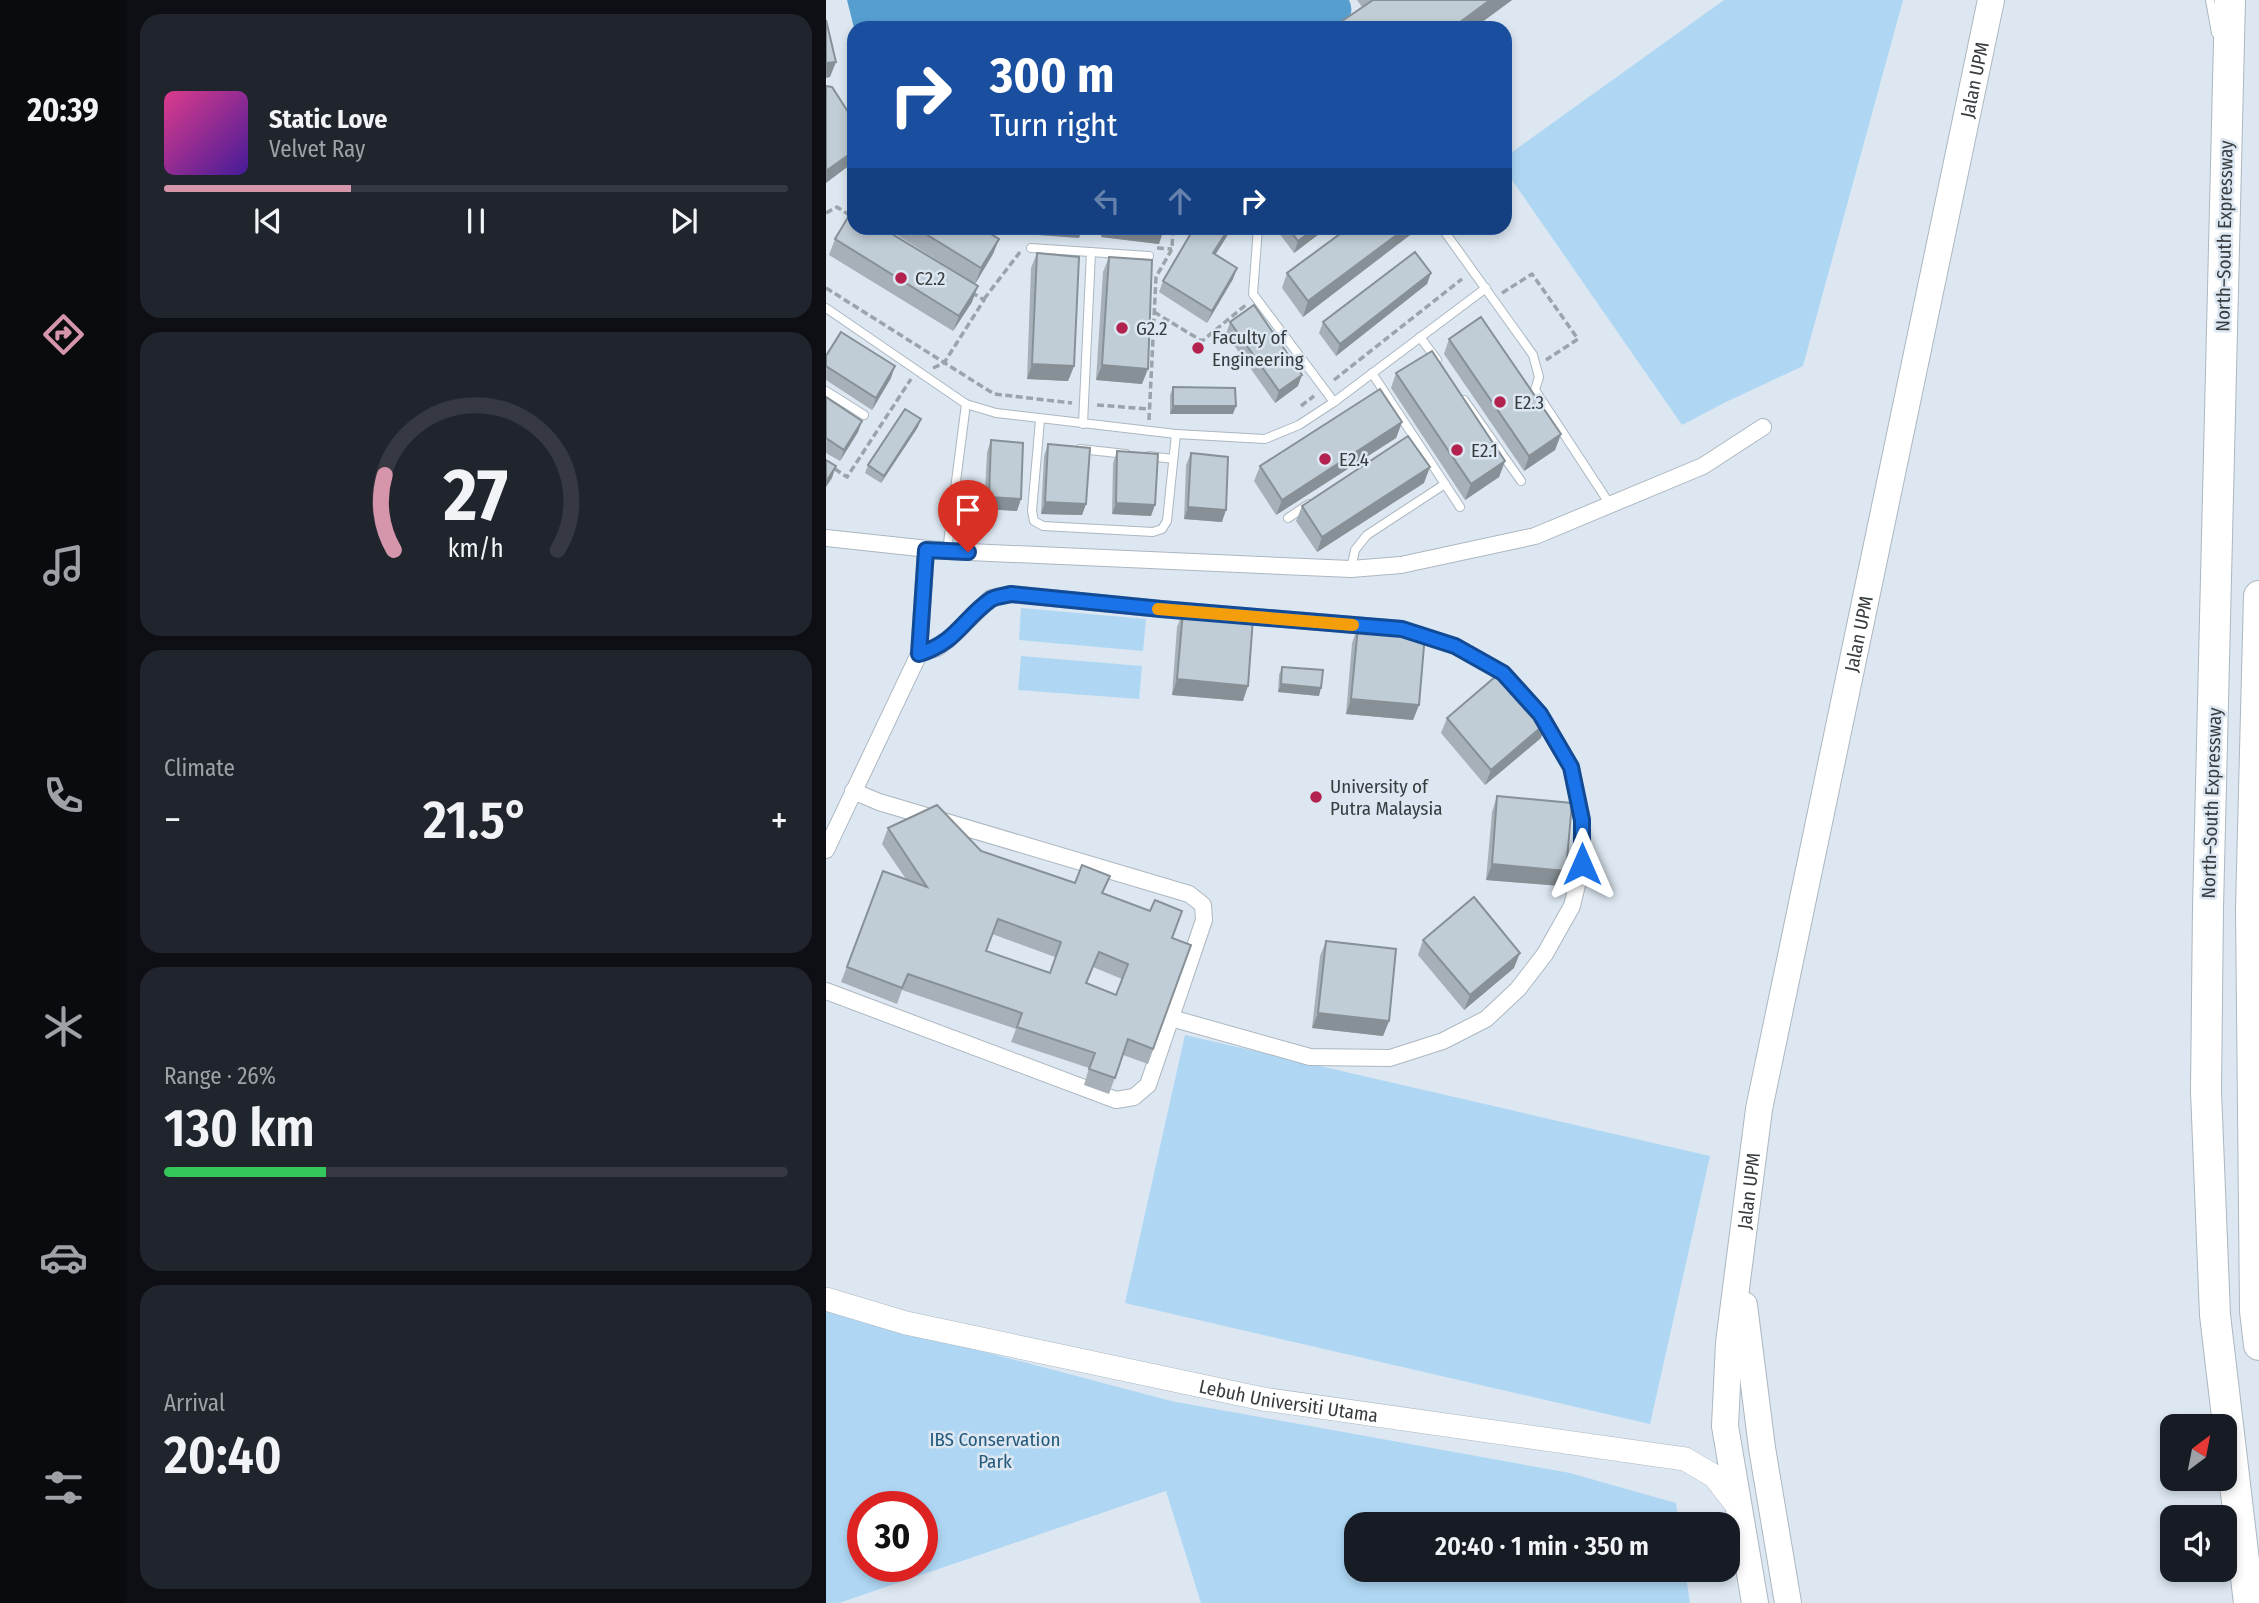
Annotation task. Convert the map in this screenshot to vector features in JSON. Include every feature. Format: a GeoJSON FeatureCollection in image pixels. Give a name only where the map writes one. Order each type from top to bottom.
{"type":"FeatureCollection","features":[{"type":"Feature","properties":{"kind":"highway","name":"North–South Expressway"},"geometry":{"type":"LineString","coordinates":[[2230,0],[2206,1091],[2216,1315],[2249,1603]]}},
{"type":"Feature","properties":{"kind":"highway"},"geometry":{"type":"LineString","coordinates":[[2259,596],[2255,898],[2255,1311],[2259,1345]]}},
{"type":"Feature","properties":{"kind":"main road","name":"Jalan UPM"},"geometry":{"type":"LineString","coordinates":[[1755,1603],[1725,1426],[1729,1343],[1759,1109],[1991,0]]}},
{"type":"Feature","properties":{"kind":"main road","name":"Jalan UPM"},"geometry":{"type":"LineString","coordinates":[[1740,1272],[1762,1448],[1788,1603]]}},
{"type":"Feature","properties":{"kind":"main road","name":"Lebuh Universiti Utama"},"geometry":{"type":"LineString","coordinates":[[826,1299],[906,1323],[1263,1399],[1685,1460],[1714,1476],[1738,1507]]}},
{"type":"Feature","properties":{"kind":"street"},"geometry":{"type":"LineString","coordinates":[[826,538],[947,551],[1351,569],[1401,565],[1535,536],[1703,466],[1763,427]]}},
{"type":"Feature","properties":{"kind":"street"},"geometry":{"type":"LineString","coordinates":[[826,850],[830,828],[853,791],[919,654],[926,550]]}},
{"type":"Feature","properties":{"kind":"street"},"geometry":{"type":"LineString","coordinates":[[919,654],[937,648],[949,639],[991,598],[1011,594],[1402,629],[1455,646],[1503,673],[1540,714],[1571,767],[1582,820],[1582,864],[1572,906],[1545,954],[1518,989],[1486,1019],[1443,1041],[1390,1058],[1376,1058],[1310,1057],[1171,1018]]}},
{"type":"Feature","properties":{"kind":"street"},"geometry":{"type":"LineString","coordinates":[[826,991],[1116,1100],[1134,1097],[1148,1085],[1204,920],[1203,905],[1189,894],[879,802],[853,791]]}},
{"type":"Feature","properties":{"kind":"lane"},"geometry":{"type":"LineString","coordinates":[[2210,0],[2217,38]]}},
{"type":"Feature","properties":{"kind":"lane"},"geometry":{"type":"LineString","coordinates":[[2220,50],[2227,88]]}},
{"type":"Feature","properties":{"kind":"lane"},"geometry":{"type":"LineString","coordinates":[[1257,235],[1253,294],[1334,402]]}},
{"type":"Feature","properties":{"kind":"lane"},"geometry":{"type":"LineString","coordinates":[[1446,235],[1534,355],[1539,377],[1535,390],[1611,506]]}},
{"type":"Feature","properties":{"kind":"lane"},"geometry":{"type":"LineString","coordinates":[[1027,248],[1149,256]]}},
{"type":"Feature","properties":{"kind":"lane"},"geometry":{"type":"LineString","coordinates":[[1083,424],[1091,252]]}},
{"type":"Feature","properties":{"kind":"lane"},"geometry":{"type":"LineString","coordinates":[[826,308],[965,404],[996,413],[1040,420],[1176,434],[1265,439],[1299,425],[1334,402],[1486,288]]}},
{"type":"Feature","properties":{"kind":"lane"},"geometry":{"type":"LineString","coordinates":[[1420,337],[1445,372]]}},
{"type":"Feature","properties":{"kind":"lane"},"geometry":{"type":"LineString","coordinates":[[1372,373],[1409,437],[1460,507]]}},
{"type":"Feature","properties":{"kind":"lane"},"geometry":{"type":"LineString","coordinates":[[826,391],[864,415]]}},
{"type":"Feature","properties":{"kind":"lane"},"geometry":{"type":"LineString","coordinates":[[1460,394],[1521,481]]}},
{"type":"Feature","properties":{"kind":"lane"},"geometry":{"type":"LineString","coordinates":[[947,551],[965,404]]}},
{"type":"Feature","properties":{"kind":"lane"},"geometry":{"type":"LineString","coordinates":[[1040,420],[1032,511],[1034,521],[1043,526],[1153,533],[1162,529],[1167,521],[1176,434]]}},
{"type":"Feature","properties":{"kind":"lane"},"geometry":{"type":"LineString","coordinates":[[1038,445],[1052,446]]}},
{"type":"Feature","properties":{"kind":"lane"},"geometry":{"type":"LineString","coordinates":[[1066,448],[1173,458]]}},
{"type":"Feature","properties":{"kind":"lane"},"geometry":{"type":"LineString","coordinates":[[1351,569],[1355,550],[1367,535],[1445,484]]}},
{"type":"Feature","properties":{"kind":"lane"},"geometry":{"type":"LineString","coordinates":[[1288,517],[1320,496]]}},
{"type":"Feature","properties":{"kind":"path"},"geometry":{"type":"LineString","coordinates":[[826,213],[837,207],[847,213]]}},
{"type":"Feature","properties":{"kind":"path"},"geometry":{"type":"LineString","coordinates":[[826,288],[993,394],[1150,409],[1156,278],[1172,249],[1172,235]]}},
{"type":"Feature","properties":{"kind":"path"},"geometry":{"type":"LineString","coordinates":[[944,363],[984,300],[1027,248]]}},
{"type":"Feature","properties":{"kind":"path"},"geometry":{"type":"LineString","coordinates":[[963,287],[984,300]]}},
{"type":"Feature","properties":{"kind":"path"},"geometry":{"type":"LineString","coordinates":[[1154,312],[1202,341],[1248,303]]}},
{"type":"Feature","properties":{"kind":"path"},"geometry":{"type":"LineString","coordinates":[[826,463],[847,477],[913,377]]}},
{"type":"Feature","properties":{"kind":"green space"},"geometry":{"type":"Polygon","coordinates":[[[1724,0],[1903,0],[1803,366],[1682,425],[1512,180],[1512,152],[1724,0]]]}},
{"type":"Feature","properties":{"kind":"green space"},"geometry":{"type":"Polygon","coordinates":[[[1021,608],[1146,619],[1143,651],[1019,640],[1021,608]]]}},
{"type":"Feature","properties":{"kind":"green space"},"geometry":{"type":"Polygon","coordinates":[[[1021,656],[1142,666],[1139,699],[1018,690],[1021,656]]]}},
{"type":"Feature","properties":{"kind":"green space"},"geometry":{"type":"Polygon","coordinates":[[[1185,1035],[1710,1156],[1650,1424],[1125,1303],[1185,1035]]]}},
{"type":"Feature","properties":{"kind":"green space","name":"IBS Conservation Park"},"geometry":{"type":"Polygon","coordinates":[[[826,1310],[1171,1401],[1570,1473],[1676,1503],[1677,1512],[1344,1512],[1344,1582],[1687,1582],[1690,1603],[1201,1603],[1166,1491],[938,1569],[938,1491],[847,1491],[847,1582],[900,1582],[839,1603],[826,1603],[826,1310]]]}},
{"type":"Feature","properties":{"kind":"water"},"geometry":{"type":"Polygon","coordinates":[[[847,0],[1349,0],[1351,9],[1346,21],[852,21],[847,0]]]}},
{"type":"Feature","properties":{"kind":"building"},"geometry":{"type":"Polygon","coordinates":[[[1373,0],[1490,0],[1462,21],[1342,21],[1373,0]]]}},
{"type":"Feature","properties":{"kind":"building"},"geometry":{"type":"Polygon","coordinates":[[[826,20],[836,62],[826,63],[826,20]]]}},
{"type":"Feature","properties":{"kind":"building"},"geometry":{"type":"Polygon","coordinates":[[[826,86],[832,87],[847,110],[847,156],[826,171],[826,86]]]}},
{"type":"Feature","properties":{"kind":"building"},"geometry":{"type":"Polygon","coordinates":[[[847,219],[847,235],[894,235],[978,286],[959,316],[835,239],[847,219]]]}},
{"type":"Feature","properties":{"kind":"building"},"geometry":{"type":"Polygon","coordinates":[[[927,235],[992,235],[999,239],[981,268],[927,235]]]}},
{"type":"Feature","properties":{"kind":"building"},"geometry":{"type":"Polygon","coordinates":[[[1190,235],[1225,235],[1213,253],[1237,268],[1212,311],[1163,281],[1190,235]]]}},
{"type":"Feature","properties":{"kind":"building"},"geometry":{"type":"Polygon","coordinates":[[[1293,235],[1306,235],[1298,241],[1293,235]]]}},
{"type":"Feature","properties":{"kind":"building"},"geometry":{"type":"Polygon","coordinates":[[[1339,235],[1397,235],[1308,301],[1287,273],[1339,235]]]}},
{"type":"Feature","properties":{"kind":"building"},"geometry":{"type":"Polygon","coordinates":[[[1415,252],[1431,273],[1340,344],[1323,322],[1415,252]]]}},
{"type":"Feature","properties":{"kind":"building"},"geometry":{"type":"Polygon","coordinates":[[[1037,253],[1079,257],[1074,366],[1032,364],[1037,253]]]}},
{"type":"Feature","properties":{"kind":"building","name":"G2.2"},"geometry":{"type":"Polygon","coordinates":[[[1109,257],[1152,260],[1148,369],[1102,365],[1109,257]]]}},
{"type":"Feature","properties":{"kind":"building"},"geometry":{"type":"Polygon","coordinates":[[[1254,305],[1302,375],[1279,391],[1230,322],[1254,305]]]}},
{"type":"Feature","properties":{"kind":"building","name":"E2.3"},"geometry":{"type":"Polygon","coordinates":[[[1481,317],[1561,434],[1529,456],[1449,339],[1481,317]]]}},
{"type":"Feature","properties":{"kind":"building"},"geometry":{"type":"Polygon","coordinates":[[[841,332],[895,366],[876,398],[826,366],[826,356],[841,332]]]}},
{"type":"Feature","properties":{"kind":"building","name":"E2.1"},"geometry":{"type":"Polygon","coordinates":[[[1432,351],[1505,461],[1471,484],[1396,373],[1432,351]]]}},
{"type":"Feature","properties":{"kind":"building"},"geometry":{"type":"Polygon","coordinates":[[[1173,387],[1235,388],[1236,406],[1173,406],[1173,387]]]}},
{"type":"Feature","properties":{"kind":"building","name":"E2.4"},"geometry":{"type":"Polygon","coordinates":[[[1380,389],[1402,422],[1282,500],[1260,466],[1380,389]]]}},
{"type":"Feature","properties":{"kind":"building"},"geometry":{"type":"Polygon","coordinates":[[[826,397],[862,421],[844,450],[826,438],[826,397]]]}},
{"type":"Feature","properties":{"kind":"building"},"geometry":{"type":"Polygon","coordinates":[[[905,409],[921,419],[884,476],[868,465],[905,409]]]}},
{"type":"Feature","properties":{"kind":"building"},"geometry":{"type":"Polygon","coordinates":[[[1408,436],[1430,467],[1322,537],[1302,506],[1408,436]]]}},
{"type":"Feature","properties":{"kind":"building"},"geometry":{"type":"Polygon","coordinates":[[[991,440],[1023,443],[1021,499],[989,497],[991,440]]]}},
{"type":"Feature","properties":{"kind":"building"},"geometry":{"type":"Polygon","coordinates":[[[1048,444],[1090,448],[1086,504],[1045,502],[1048,444]]]}},
{"type":"Feature","properties":{"kind":"building"},"geometry":{"type":"Polygon","coordinates":[[[1117,451],[1158,454],[1155,505],[1116,503],[1117,451]]]}},
{"type":"Feature","properties":{"kind":"building"},"geometry":{"type":"Polygon","coordinates":[[[1191,453],[1228,457],[1226,510],[1188,507],[1191,453]]]}},
{"type":"Feature","properties":{"kind":"building"},"geometry":{"type":"Polygon","coordinates":[[[826,460],[836,466],[826,482],[826,460]]]}},
{"type":"Feature","properties":{"kind":"building"},"geometry":{"type":"Polygon","coordinates":[[[1183,612],[1253,618],[1248,686],[1177,679],[1183,612]]]}},
{"type":"Feature","properties":{"kind":"building"},"geometry":{"type":"Polygon","coordinates":[[[1358,627],[1425,634],[1419,705],[1351,699],[1358,627]]]}},
{"type":"Feature","properties":{"kind":"building"},"geometry":{"type":"Polygon","coordinates":[[[1282,667],[1323,670],[1321,688],[1281,684],[1282,667]]]}},
{"type":"Feature","properties":{"kind":"building"},"geometry":{"type":"Polygon","coordinates":[[[1502,671],[1546,723],[1491,770],[1447,718],[1502,671]]]}},
{"type":"Feature","properties":{"kind":"building"},"geometry":{"type":"Polygon","coordinates":[[[1497,796],[1572,803],[1566,871],[1492,864],[1497,796]]]}},
{"type":"Feature","properties":{"kind":"building"},"geometry":{"type":"Polygon","coordinates":[[[937,805],[981,851],[1075,883],[1082,865],[1110,876],[1102,893],[1150,911],[1155,900],[1182,911],[1172,938],[1191,945],[1153,1049],[1128,1039],[1115,1078],[1089,1069],[1095,1053],[1017,1027],[1022,1013],[908,974],[902,988],[847,967],[883,871],[927,887],[888,828],[937,805]],[[998,919],[986,951],[1050,973],[1061,942],[998,919]],[[1099,952],[1086,983],[1116,995],[1128,964],[1099,952]]]}},
{"type":"Feature","properties":{"kind":"building"},"geometry":{"type":"Polygon","coordinates":[[[1474,897],[1520,953],[1470,995],[1423,940],[1474,897]]]}},
{"type":"Feature","properties":{"kind":"building"},"geometry":{"type":"Polygon","coordinates":[[[1326,941],[1396,949],[1389,1021],[1318,1013],[1326,941]]]}},
{"type":"Feature","properties":{"kind":"slow traffic"},"geometry":{"type":"LineString","coordinates":[[1158,609],[1353,625]]}},
{"type":"Feature","properties":{"kind":"place","name":"C2.2"},"geometry":{"type":"Point","coordinates":[901,278]}},
{"type":"Feature","properties":{"kind":"place","name":"G2.2"},"geometry":{"type":"Point","coordinates":[1122,328]}},
{"type":"Feature","properties":{"kind":"place","name":"Faculty of Engineering"},"geometry":{"type":"Point","coordinates":[1198,348]}},
{"type":"Feature","properties":{"kind":"place","name":"E2.3"},"geometry":{"type":"Point","coordinates":[1500,402]}},
{"type":"Feature","properties":{"kind":"place","name":"E2.1"},"geometry":{"type":"Point","coordinates":[1457,450]}},
{"type":"Feature","properties":{"kind":"place","name":"E2.4"},"geometry":{"type":"Point","coordinates":[1325,459]}},
{"type":"Feature","properties":{"kind":"place","name":"University of Putra Malaysia"},"geometry":{"type":"Point","coordinates":[1316,797]}},
{"type":"Feature","properties":{"kind":"route"},"geometry":{"type":"LineString","coordinates":[[968,552],[926,550],[919,654],[937,648],[949,639],[991,598],[1011,594],[1402,629],[1455,646],[1503,673],[1540,714],[1571,767],[1582,820],[1582,864]]}}]}
